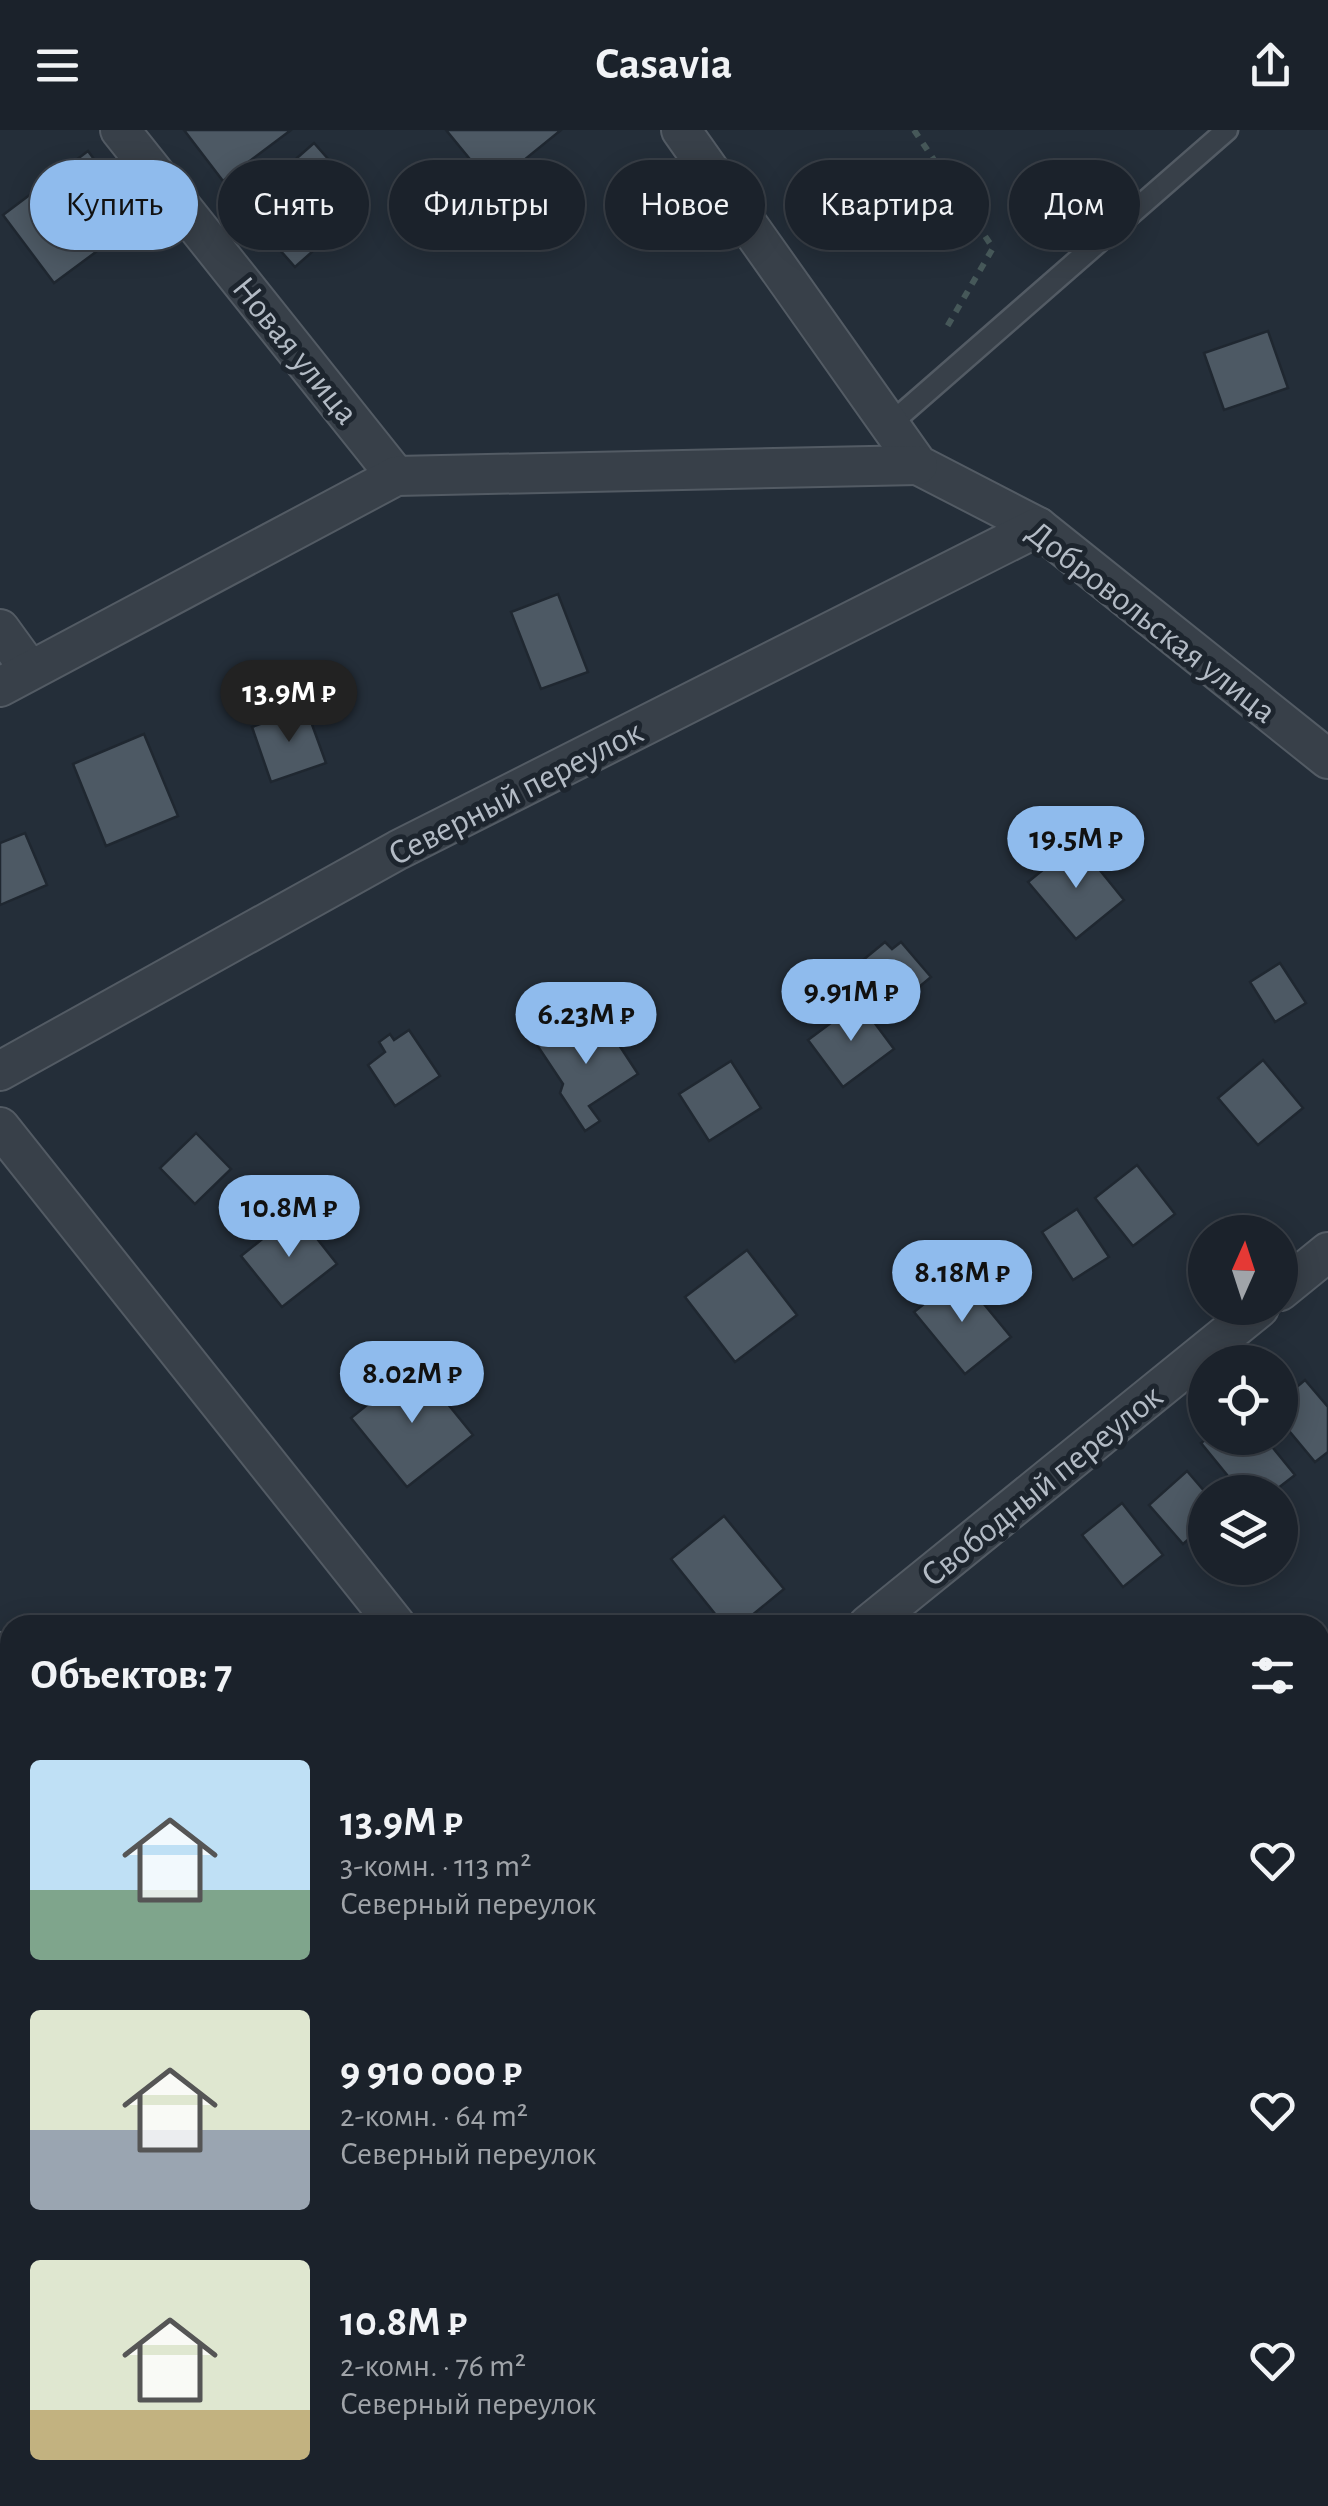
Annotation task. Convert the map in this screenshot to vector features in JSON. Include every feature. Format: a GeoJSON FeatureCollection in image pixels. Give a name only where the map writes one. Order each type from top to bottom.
{"type":"FeatureCollection","features":[{"type":"Feature","properties":{"kind":"street","name":"Новая улица"},"geometry":{"type":"LineString","coordinates":[[120,130],[396,476]]}},
{"type":"Feature","properties":{"kind":"street"},"geometry":{"type":"LineString","coordinates":[[681,130],[918,464]]}},
{"type":"Feature","properties":{"kind":"street"},"geometry":{"type":"LineString","coordinates":[[0,629],[14,678],[396,476],[918,464]]}},
{"type":"Feature","properties":{"kind":"street","name":"Добровольская улица"},"geometry":{"type":"LineString","coordinates":[[918,464],[1038,527],[1328,758]]}},
{"type":"Feature","properties":{"kind":"street","name":"Северный переулок"},"geometry":{"type":"LineString","coordinates":[[0,1071],[398,850],[1038,527]]}},
{"type":"Feature","properties":{"kind":"street"},"geometry":{"type":"LineString","coordinates":[[0,1127],[388,1615]]}},
{"type":"Feature","properties":{"kind":"street"},"geometry":{"type":"LineString","coordinates":[[1298,1276],[1328,1252]]}},
{"type":"Feature","properties":{"kind":"street","name":"Свободный переулок"},"geometry":{"type":"LineString","coordinates":[[880,1615],[1238,1325]]}},
{"type":"Feature","properties":{"kind":"lane"},"geometry":{"type":"LineString","coordinates":[[890,425],[1227,130]]}},
{"type":"Feature","properties":{"kind":"path"},"geometry":{"type":"LineString","coordinates":[[914,130],[993,248],[936,344]]}},
{"type":"Feature","properties":{"kind":"building"},"geometry":{"type":"Polygon","coordinates":[[[184,130],[291,130],[251,160],[218,160],[218,174],[184,130]]]}},
{"type":"Feature","properties":{"kind":"building"},"geometry":{"type":"Polygon","coordinates":[[[446,130],[561,130],[524,160],[471,160],[446,130]]]}},
{"type":"Feature","properties":{"kind":"building"},"geometry":{"type":"Polygon","coordinates":[[[314,143],[329,160],[295,160],[314,143]]]}},
{"type":"Feature","properties":{"kind":"building"},"geometry":{"type":"Polygon","coordinates":[[[88,151],[95,160],[76,160],[88,151]]]}},
{"type":"Feature","properties":{"kind":"building"},"geometry":{"type":"Polygon","coordinates":[[[30,195],[30,250],[99,250],[54,283],[3,215],[30,195]]]}},
{"type":"Feature","properties":{"kind":"building"},"geometry":{"type":"Polygon","coordinates":[[[280,250],[314,250],[295,267],[280,250]]]}},
{"type":"Feature","properties":{"kind":"building"},"geometry":{"type":"Polygon","coordinates":[[[1268,331],[1288,388],[1224,410],[1204,353],[1268,331]]]}},
{"type":"Feature","properties":{"kind":"building"},"geometry":{"type":"Polygon","coordinates":[[[558,594],[588,672],[541,689],[511,612],[558,594]]]}},
{"type":"Feature","properties":{"kind":"building"},"geometry":{"type":"Polygon","coordinates":[[[306,708],[326,763],[271,782],[252,727],[306,708]]]}},
{"type":"Feature","properties":{"kind":"building"},"geometry":{"type":"Polygon","coordinates":[[[144,734],[178,816],[106,846],[73,764],[144,734]]]}},
{"type":"Feature","properties":{"kind":"building"},"geometry":{"type":"Polygon","coordinates":[[[25,833],[47,885],[0,905],[0,843],[25,833]]]}},
{"type":"Feature","properties":{"kind":"building"},"geometry":{"type":"Polygon","coordinates":[[[1077,842],[1124,900],[1076,939],[1028,882],[1077,842]]]}},
{"type":"Feature","properties":{"kind":"building"},"geometry":{"type":"Polygon","coordinates":[[[885,942],[892,949],[901,942],[931,977],[882,1018],[846,974],[885,942]]]}},
{"type":"Feature","properties":{"kind":"building"},"geometry":{"type":"Polygon","coordinates":[[[1280,963],[1306,1003],[1275,1022],[1250,982],[1280,963]]]}},
{"type":"Feature","properties":{"kind":"building"},"geometry":{"type":"Polygon","coordinates":[[[859,1002],[894,1049],[843,1087],[808,1040],[859,1002]]]}},
{"type":"Feature","properties":{"kind":"building"},"geometry":{"type":"Polygon","coordinates":[[[602,1019],[638,1074],[589,1106],[600,1121],[585,1131],[560,1093],[563,1084],[535,1042],[567,1022],[576,1036],[602,1019]]]}},
{"type":"Feature","properties":{"kind":"building"},"geometry":{"type":"Polygon","coordinates":[[[409,1030],[440,1076],[395,1106],[368,1065],[385,1052],[379,1042],[390,1034],[394,1040],[409,1030]]]}},
{"type":"Feature","properties":{"kind":"building"},"geometry":{"type":"Polygon","coordinates":[[[1263,1060],[1303,1108],[1258,1145],[1218,1098],[1263,1060]]]}},
{"type":"Feature","properties":{"kind":"building"},"geometry":{"type":"Polygon","coordinates":[[[731,1061],[761,1108],[709,1141],[679,1094],[731,1061]]]}},
{"type":"Feature","properties":{"kind":"building"},"geometry":{"type":"Polygon","coordinates":[[[196,1133],[231,1169],[195,1204],[160,1168],[196,1133]]]}},
{"type":"Feature","properties":{"kind":"building"},"geometry":{"type":"Polygon","coordinates":[[[1137,1165],[1175,1214],[1133,1246],[1095,1198],[1137,1165]]]}},
{"type":"Feature","properties":{"kind":"building"},"geometry":{"type":"Polygon","coordinates":[[[1077,1209],[1109,1257],[1073,1280],[1042,1232],[1077,1209]]]}},
{"type":"Feature","properties":{"kind":"building"},"geometry":{"type":"Polygon","coordinates":[[[296,1212],[337,1264],[282,1307],[241,1256],[296,1212]]]}},
{"type":"Feature","properties":{"kind":"building"},"geometry":{"type":"Polygon","coordinates":[[[747,1250],[797,1315],[735,1362],[685,1297],[747,1250]]]}},
{"type":"Feature","properties":{"kind":"building"},"geometry":{"type":"Polygon","coordinates":[[[960,1275],[1011,1337],[965,1374],[914,1312],[960,1275]]]}},
{"type":"Feature","properties":{"kind":"building"},"geometry":{"type":"Polygon","coordinates":[[[416,1365],[473,1435],[407,1487],[351,1418],[416,1365]]]}},
{"type":"Feature","properties":{"kind":"building"},"geometry":{"type":"Polygon","coordinates":[[[1305,1380],[1328,1407],[1328,1452],[1315,1462],[1298,1442],[1298,1386],[1305,1380]]]}},
{"type":"Feature","properties":{"kind":"building"},"geometry":{"type":"Polygon","coordinates":[[[1211,1455],[1279,1455],[1295,1475],[1227,1475],[1211,1455]]]}},
{"type":"Feature","properties":{"kind":"building"},"geometry":{"type":"Polygon","coordinates":[[[1187,1471],[1190,1475],[1188,1540],[1183,1544],[1149,1505],[1187,1471]]]}},
{"type":"Feature","properties":{"kind":"building"},"geometry":{"type":"Polygon","coordinates":[[[1122,1503],[1163,1555],[1123,1587],[1082,1535],[1122,1503]]]}},
{"type":"Feature","properties":{"kind":"building"},"geometry":{"type":"Polygon","coordinates":[[[724,1516],[784,1589],[752,1615],[716,1615],[671,1559],[724,1516]]]}}]}
